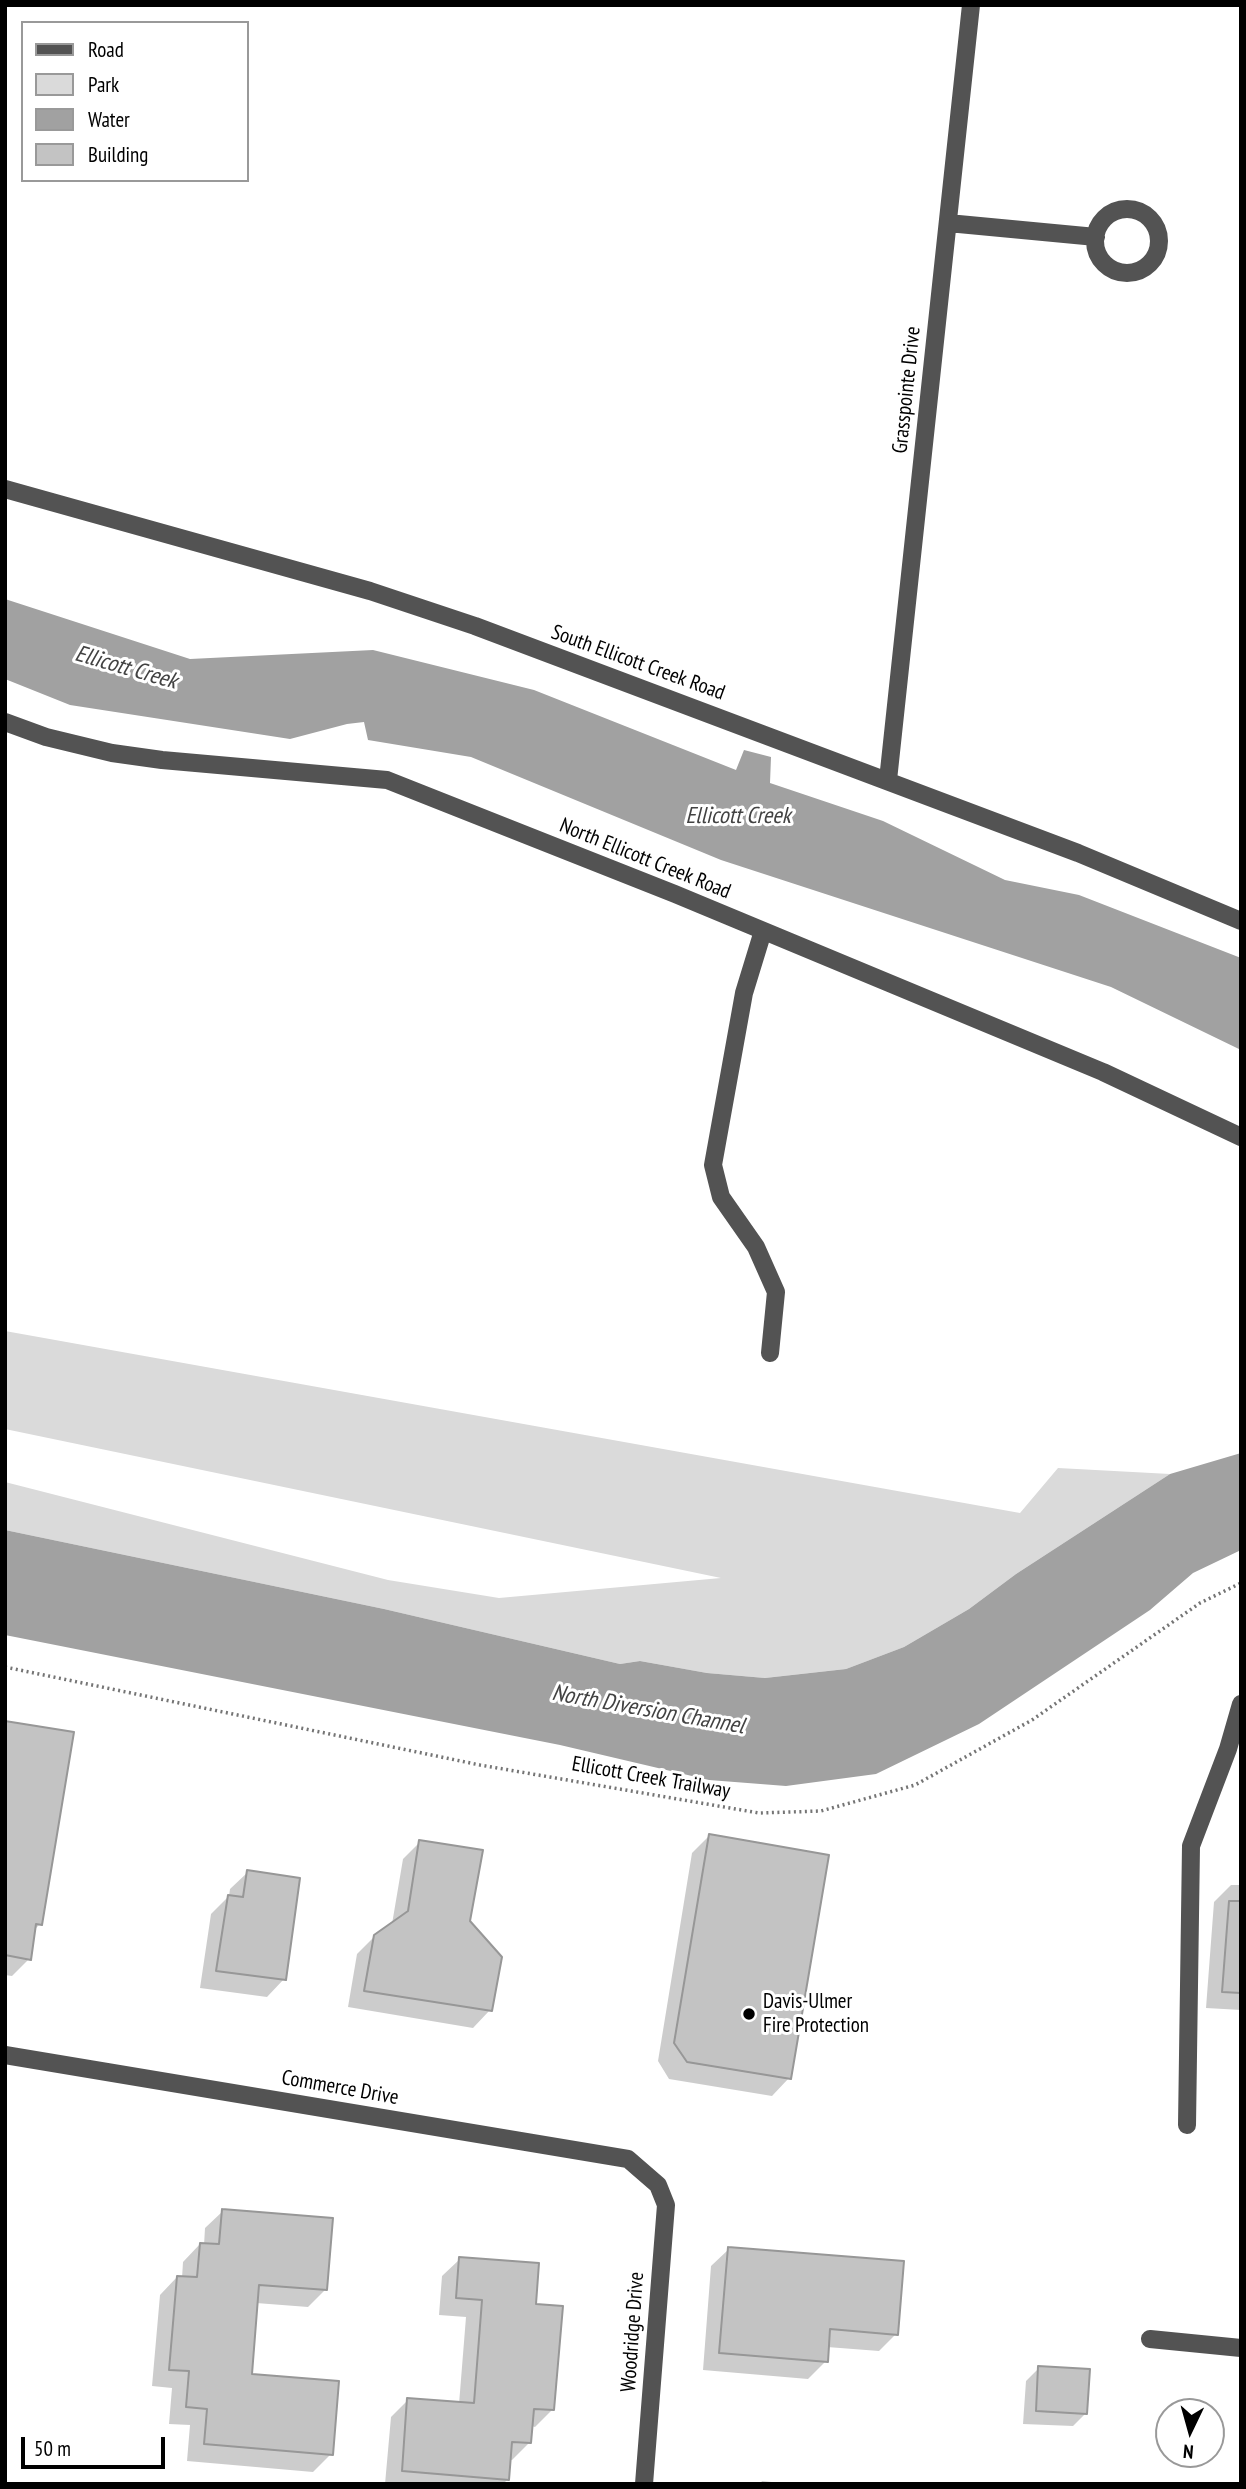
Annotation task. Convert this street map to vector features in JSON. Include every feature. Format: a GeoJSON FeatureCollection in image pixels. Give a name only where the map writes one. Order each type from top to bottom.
{"type":"FeatureCollection","features":[{"type":"Feature","properties":{"kind":"street","name":"Grasspointe Drive"},"geometry":{"type":"LineString","coordinates":[[888,780],[971,5]]}},
{"type":"Feature","properties":{"kind":"street"},"geometry":{"type":"LineString","coordinates":[[948,223],[1096,237]]}},
{"type":"Feature","properties":{"kind":"street","name":"South Ellicott Creek Road"},"geometry":{"type":"LineString","coordinates":[[5,489],[370,591],[475,626],[888,780],[1078,853],[1241,920]]}},
{"type":"Feature","properties":{"kind":"street","name":"North Ellicott Creek Road"},"geometry":{"type":"LineString","coordinates":[[5,722],[46,737],[162,760],[387,780],[763,931],[1103,1072],[1241,1137]]}},
{"type":"Feature","properties":{"kind":"street"},"geometry":{"type":"LineString","coordinates":[[763,931],[744,993],[713,1165],[721,1196],[756,1247],[776,1292],[770,1353]]}},
{"type":"Feature","properties":{"kind":"street"},"geometry":{"type":"LineString","coordinates":[[1187,2124],[1191,1846],[1228,1749],[1240,1704]]}},
{"type":"Feature","properties":{"kind":"street","name":"Commerce Drive"},"geometry":{"type":"LineString","coordinates":[[5,2055],[628,2159],[659,2185]]}},
{"type":"Feature","properties":{"kind":"street","name":"Woodridge Drive"},"geometry":{"type":"LineString","coordinates":[[644,2484],[666,2206],[659,2185]]}},
{"type":"Feature","properties":{"kind":"street"},"geometry":{"type":"LineString","coordinates":[[1150,2339],[1241,2348]]}},
{"type":"Feature","properties":{"kind":"path","name":"Ellicott Creek Trailway"},"geometry":{"type":"LineString","coordinates":[[5,1667],[480,1765],[758,1813],[821,1811],[915,1785],[1032,1720],[1200,1603],[1241,1583]]}},
{"type":"Feature","properties":{"kind":"green space"},"geometry":{"type":"Polygon","coordinates":[[[5,1331],[1020,1513],[1058,1468],[1170,1474],[1016,1574],[969,1609],[904,1647],[846,1669],[765,1678],[707,1673],[640,1661],[620,1664],[384,1609],[5,1530],[5,1482],[388,1580],[499,1598],[721,1578],[5,1429],[5,1331]]]}},
{"type":"Feature","properties":{"kind":"water","name":"Ellicott Creek"},"geometry":{"type":"Polygon","coordinates":[[[5,599],[190,659],[373,650],[534,690],[736,770],[744,750],[771,757],[770,783],[883,821],[1005,880],[1079,895],[1241,958],[1241,1050],[1111,987],[721,860],[471,757],[368,740],[364,722],[290,739],[70,705],[5,679],[5,599]]]}},
{"type":"Feature","properties":{"kind":"water","name":"North Diversion Channel"},"geometry":{"type":"Polygon","coordinates":[[[1241,1453],[1241,1550],[1193,1573],[1150,1610],[979,1724],[876,1774],[786,1786],[709,1780],[560,1745],[5,1635],[5,1530],[384,1609],[620,1664],[640,1661],[707,1673],[765,1678],[846,1669],[904,1647],[969,1609],[1016,1574],[1170,1474],[1241,1453]]]}},
{"type":"Feature","properties":{"kind":"building"},"geometry":{"type":"Polygon","coordinates":[[[5,1721],[74,1732],[42,1925],[36,1924],[31,1960],[5,1955],[5,1721]]]}},
{"type":"Feature","properties":{"kind":"building"},"geometry":{"type":"Polygon","coordinates":[[[709,1834],[829,1855],[791,2079],[687,2062],[674,2043],[709,1834]]]}},
{"type":"Feature","properties":{"kind":"building"},"geometry":{"type":"Polygon","coordinates":[[[419,1840],[483,1850],[470,1921],[502,1957],[492,2011],[364,1991],[374,1935],[408,1911],[419,1840]]]}},
{"type":"Feature","properties":{"kind":"building"},"geometry":{"type":"Polygon","coordinates":[[[247,1870],[300,1878],[286,1980],[216,1971],[228,1895],[243,1897],[247,1870]]]}},
{"type":"Feature","properties":{"kind":"building"},"geometry":{"type":"Polygon","coordinates":[[[1229,1901],[1241,1901],[1241,1993],[1222,1992],[1229,1901]]]}},
{"type":"Feature","properties":{"kind":"building"},"geometry":{"type":"Polygon","coordinates":[[[222,2209],[333,2218],[327,2290],[259,2285],[252,2374],[339,2381],[333,2455],[204,2444],[207,2409],[186,2407],[189,2371],[169,2370],[177,2276],[197,2277],[200,2243],[219,2244],[222,2209]]]}},
{"type":"Feature","properties":{"kind":"building"},"geometry":{"type":"Polygon","coordinates":[[[728,2247],[904,2261],[898,2335],[830,2329],[828,2362],[719,2353],[728,2247]]]}},
{"type":"Feature","properties":{"kind":"building"},"geometry":{"type":"Polygon","coordinates":[[[459,2257],[539,2263],[536,2304],[563,2306],[554,2410],[534,2409],[531,2443],[512,2442],[509,2480],[402,2471],[407,2398],[474,2403],[482,2300],[456,2298],[459,2257]]]}},
{"type":"Feature","properties":{"kind":"building"},"geometry":{"type":"Polygon","coordinates":[[[1038,2366],[1090,2369],[1087,2414],[1036,2411],[1038,2366]]]}},
{"type":"Feature","properties":{"kind":"place","name":"Davis-Ulmer Fire Protection"},"geometry":{"type":"Point","coordinates":[749,2014]}}]}
